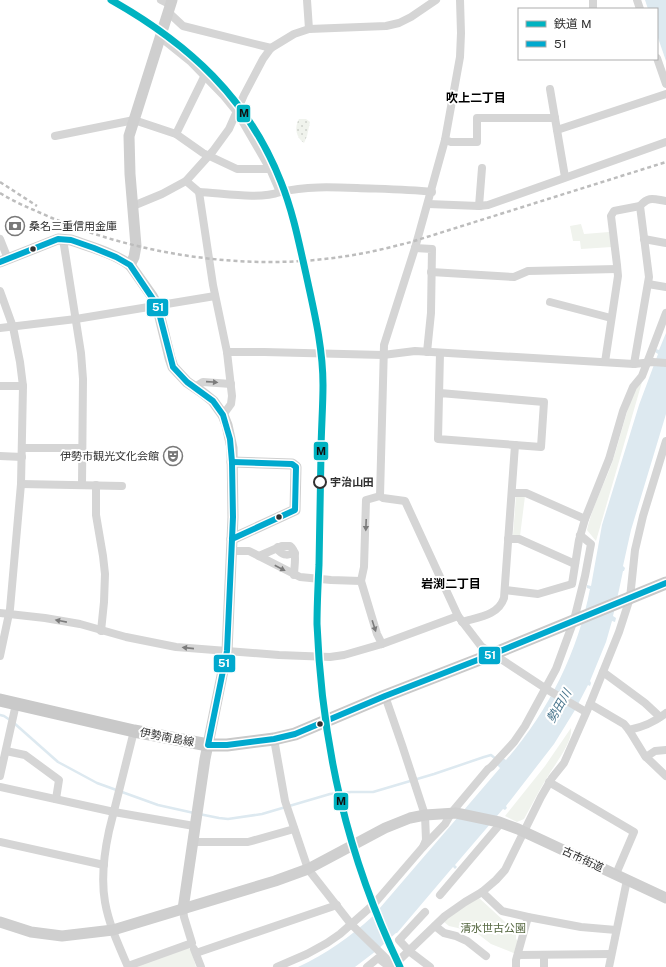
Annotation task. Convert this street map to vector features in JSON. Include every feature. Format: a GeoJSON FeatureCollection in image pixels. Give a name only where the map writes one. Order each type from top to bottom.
{"type":"FeatureCollection","features":[{"type":"Feature","properties":{"kind":"main road","name":"伊勢南島線"},"geometry":{"type":"LineString","coordinates":[[0,700],[15,710],[208,745],[227,745],[274,739],[295,734],[385,696],[493,654],[666,583]]}},
{"type":"Feature","properties":{"kind":"street"},"geometry":{"type":"LineString","coordinates":[[307,0],[309,29]]}},
{"type":"Feature","properties":{"kind":"street"},"geometry":{"type":"LineString","coordinates":[[133,206],[162,194],[186,181],[209,156],[229,129],[244,95],[263,59],[272,48],[294,34],[309,29],[386,26],[399,23],[411,17],[436,0]]}},
{"type":"Feature","properties":{"kind":"street"},"geometry":{"type":"LineString","coordinates":[[380,496],[384,345],[432,192],[445,140],[460,56],[460,0]]}},
{"type":"Feature","properties":{"kind":"street"},"geometry":{"type":"LineString","coordinates":[[168,4],[183,26],[272,48]]}},
{"type":"Feature","properties":{"kind":"street"},"geometry":{"type":"LineString","coordinates":[[130,265],[134,257],[136,246],[130,174],[129,136],[160,38],[168,4]]}},
{"type":"Feature","properties":{"kind":"street"},"geometry":{"type":"LineString","coordinates":[[160,38],[180,52],[205,75],[237,112],[270,169],[280,192]]}},
{"type":"Feature","properties":{"kind":"street"},"geometry":{"type":"LineString","coordinates":[[658,60],[666,84]]}},
{"type":"Feature","properties":{"kind":"street"},"geometry":{"type":"LineString","coordinates":[[176,134],[205,75]]}},
{"type":"Feature","properties":{"kind":"street"},"geometry":{"type":"LineString","coordinates":[[550,89],[565,177]]}},
{"type":"Feature","properties":{"kind":"street"},"geometry":{"type":"LineString","coordinates":[[557,130],[666,94]]}},
{"type":"Feature","properties":{"kind":"street"},"geometry":{"type":"LineString","coordinates":[[445,140],[477,142],[477,118],[555,118]]}},
{"type":"Feature","properties":{"kind":"street"},"geometry":{"type":"LineString","coordinates":[[55,136],[134,120],[176,134],[209,156],[237,169],[270,169]]}},
{"type":"Feature","properties":{"kind":"street"},"geometry":{"type":"LineString","coordinates":[[428,204],[488,205],[666,142]]}},
{"type":"Feature","properties":{"kind":"street"},"geometry":{"type":"LineString","coordinates":[[479,206],[482,168]]}},
{"type":"Feature","properties":{"kind":"street"},"geometry":{"type":"LineString","coordinates":[[186,181],[199,192],[258,195],[273,194],[301,188],[324,187],[404,189],[432,192]]}},
{"type":"Feature","properties":{"kind":"street"},"geometry":{"type":"LineString","coordinates":[[199,192],[215,296],[227,352],[231,384],[231,404],[223,415]]}},
{"type":"Feature","properties":{"kind":"street"},"geometry":{"type":"LineString","coordinates":[[605,362],[618,276],[611,216],[614,211],[640,206],[649,198],[666,201]]}},
{"type":"Feature","properties":{"kind":"street"},"geometry":{"type":"LineString","coordinates":[[634,364],[649,277],[640,206]]}},
{"type":"Feature","properties":{"kind":"street"},"geometry":{"type":"LineString","coordinates":[[64,238],[81,353],[83,379],[82,484]]}},
{"type":"Feature","properties":{"kind":"street"},"geometry":{"type":"LineString","coordinates":[[0,239],[4,260],[49,241],[64,238],[117,257],[130,265],[148,288],[157,306],[170,358],[174,367],[180,376],[213,401],[223,415],[227,426],[232,462],[232,539],[227,651],[194,823],[183,908],[184,917],[201,967]]}},
{"type":"Feature","properties":{"kind":"street"},"geometry":{"type":"LineString","coordinates":[[644,239],[666,243]]}},
{"type":"Feature","properties":{"kind":"street"},"geometry":{"type":"LineString","coordinates":[[415,248],[432,249],[431,313],[427,352]]}},
{"type":"Feature","properties":{"kind":"street"},"geometry":{"type":"LineString","coordinates":[[431,272],[514,276],[528,271],[617,269]]}},
{"type":"Feature","properties":{"kind":"street"},"geometry":{"type":"LineString","coordinates":[[648,284],[666,287]]}},
{"type":"Feature","properties":{"kind":"street"},"geometry":{"type":"LineString","coordinates":[[0,291],[13,326],[23,386],[21,484],[9,614],[0,656]]}},
{"type":"Feature","properties":{"kind":"street"},"geometry":{"type":"LineString","coordinates":[[0,328],[76,319],[215,296]]}},
{"type":"Feature","properties":{"kind":"street"},"geometry":{"type":"LineString","coordinates":[[550,302],[612,318]]}},
{"type":"Feature","properties":{"kind":"street"},"geometry":{"type":"LineString","coordinates":[[505,590],[538,594],[572,584],[584,519],[607,465],[623,411],[633,387],[642,376],[650,362],[666,313]]}},
{"type":"Feature","properties":{"kind":"street"},"geometry":{"type":"LineString","coordinates":[[227,352],[383,355],[415,351],[634,364],[666,362]]}},
{"type":"Feature","properties":{"kind":"street"},"geometry":{"type":"LineString","coordinates":[[440,353],[438,439],[541,447],[544,402],[440,393]]}},
{"type":"Feature","properties":{"kind":"street"},"geometry":{"type":"LineString","coordinates":[[194,387],[204,382],[231,384]]}},
{"type":"Feature","properties":{"kind":"street"},"geometry":{"type":"LineString","coordinates":[[0,386],[23,386]]}},
{"type":"Feature","properties":{"kind":"street"},"geometry":{"type":"LineString","coordinates":[[391,966],[409,951],[445,916],[464,902],[482,892],[505,870],[550,782],[564,763],[584,711],[590,704],[619,632],[643,516],[666,441]]}},
{"type":"Feature","properties":{"kind":"street"},"geometry":{"type":"LineString","coordinates":[[0,613],[45,618],[90,626],[101,631],[176,647],[279,656],[330,657],[344,655],[382,644],[460,619],[492,614],[502,603],[505,590],[515,445]]}},
{"type":"Feature","properties":{"kind":"street"},"geometry":{"type":"LineString","coordinates":[[22,448],[82,448]]}},
{"type":"Feature","properties":{"kind":"street"},"geometry":{"type":"LineString","coordinates":[[0,456],[22,457]]}},
{"type":"Feature","properties":{"kind":"street"},"geometry":{"type":"LineString","coordinates":[[232,462],[292,464],[296,467],[295,510],[232,539]]}},
{"type":"Feature","properties":{"kind":"street"},"geometry":{"type":"LineString","coordinates":[[21,484],[82,484],[122,486]]}},
{"type":"Feature","properties":{"kind":"street"},"geometry":{"type":"LineString","coordinates":[[96,485],[96,515],[105,574],[101,631]]}},
{"type":"Feature","properties":{"kind":"street"},"geometry":{"type":"LineString","coordinates":[[512,493],[526,493],[584,519]]}},
{"type":"Feature","properties":{"kind":"street"},"geometry":{"type":"LineString","coordinates":[[382,644],[377,634],[361,581],[364,567],[366,500],[380,496],[383,498],[405,501],[460,619],[481,646],[584,711]]}},
{"type":"Feature","properties":{"kind":"street"},"geometry":{"type":"LineString","coordinates":[[277,967],[322,946],[352,925],[374,904],[445,824],[525,726],[547,688],[576,619],[591,544],[580,535]]}},
{"type":"Feature","properties":{"kind":"street"},"geometry":{"type":"LineString","coordinates":[[508,538],[519,539],[575,564]]}},
{"type":"Feature","properties":{"kind":"street"},"geometry":{"type":"LineString","coordinates":[[259,556],[278,547],[286,545],[290,546],[293,548],[295,553],[294,575]]}},
{"type":"Feature","properties":{"kind":"street"},"geometry":{"type":"LineString","coordinates":[[231,551],[250,551],[300,577],[323,580],[361,581]]}},
{"type":"Feature","properties":{"kind":"street"},"geometry":{"type":"LineString","coordinates":[[602,672],[663,715],[640,728],[629,730]]}},
{"type":"Feature","properties":{"kind":"street"},"geometry":{"type":"LineString","coordinates":[[385,696],[424,815],[426,840],[423,847]]}},
{"type":"Feature","properties":{"kind":"street"},"geometry":{"type":"LineString","coordinates":[[590,704],[616,719],[629,730],[646,757],[666,776]]}},
{"type":"Feature","properties":{"kind":"street"},"geometry":{"type":"LineString","coordinates":[[0,776],[15,710]]}},
{"type":"Feature","properties":{"kind":"street"},"geometry":{"type":"LineString","coordinates":[[134,731],[106,846],[104,865],[105,902],[113,930],[128,967],[192,943]]}},
{"type":"Feature","properties":{"kind":"street"},"geometry":{"type":"LineString","coordinates":[[274,739],[288,813],[308,869],[352,925],[391,966]]}},
{"type":"Feature","properties":{"kind":"street"},"geometry":{"type":"LineString","coordinates":[[646,757],[655,751],[666,750]]}},
{"type":"Feature","properties":{"kind":"street"},"geometry":{"type":"LineString","coordinates":[[6,751],[25,756],[59,780],[56,799]]}},
{"type":"Feature","properties":{"kind":"street"},"geometry":{"type":"LineString","coordinates":[[550,782],[634,832],[616,874]]}},
{"type":"Feature","properties":{"kind":"street"},"geometry":{"type":"LineString","coordinates":[[0,787],[114,812],[194,823]]}},
{"type":"Feature","properties":{"kind":"street","name":"古市街道"},"geometry":{"type":"LineString","coordinates":[[0,922],[31,932],[62,936],[113,930],[308,869],[385,828],[404,820],[424,815],[454,813],[500,822],[524,831],[666,898]]}},
{"type":"Feature","properties":{"kind":"street"},"geometry":{"type":"LineString","coordinates":[[440,895],[500,822]]}},
{"type":"Feature","properties":{"kind":"street"},"geometry":{"type":"LineString","coordinates":[[192,842],[248,842],[294,829]]}},
{"type":"Feature","properties":{"kind":"street"},"geometry":{"type":"LineString","coordinates":[[0,842],[104,865]]}},
{"type":"Feature","properties":{"kind":"street"},"geometry":{"type":"LineString","coordinates":[[609,967],[627,880]]}},
{"type":"Feature","properties":{"kind":"street"},"geometry":{"type":"LineString","coordinates":[[482,892],[502,911],[581,927],[616,930]]}},
{"type":"Feature","properties":{"kind":"street"},"geometry":{"type":"LineString","coordinates":[[196,953],[337,905]]}},
{"type":"Feature","properties":{"kind":"street"},"geometry":{"type":"LineString","coordinates":[[424,912],[398,940],[409,951],[430,967]]}},
{"type":"Feature","properties":{"kind":"street"},"geometry":{"type":"LineString","coordinates":[[516,967],[528,917]]}},
{"type":"Feature","properties":{"kind":"street"},"geometry":{"type":"LineString","coordinates":[[435,926],[444,933],[456,936],[466,941],[486,956]]}},
{"type":"Feature","properties":{"kind":"street"},"geometry":{"type":"LineString","coordinates":[[518,955],[611,954]]}},
{"type":"Feature","properties":{"kind":"street"},"geometry":{"type":"LineString","coordinates":[[544,955],[544,967]]}},
{"type":"Feature","properties":{"kind":"street"},"geometry":{"type":"LineString","coordinates":[[367,967],[378,958],[391,966]]}},
{"type":"Feature","properties":{"kind":"green space"},"geometry":{"type":"Polygon","coordinates":[[[299,119],[306,119],[310,122],[304,143],[299,138],[296,129],[299,119]]]}},
{"type":"Feature","properties":{"kind":"green space"},"geometry":{"type":"Polygon","coordinates":[[[581,224],[584,234],[609,232],[612,247],[581,249],[580,241],[573,241],[570,226],[581,224]]]}},
{"type":"Feature","properties":{"kind":"green space"},"geometry":{"type":"Polygon","coordinates":[[[642,382],[596,541],[587,530],[589,521],[612,463],[634,392],[642,382]]]}},
{"type":"Feature","properties":{"kind":"green space"},"geometry":{"type":"Polygon","coordinates":[[[516,496],[525,496],[520,536],[513,535],[516,496]]]}},
{"type":"Feature","properties":{"kind":"green space"},"geometry":{"type":"Polygon","coordinates":[[[571,728],[571,734],[563,753],[524,819],[517,822],[505,816],[545,766],[571,728]]]}},
{"type":"Feature","properties":{"kind":"green space","name":"清水世古公園"},"geometry":{"type":"Polygon","coordinates":[[[478,897],[516,932],[516,939],[519,942],[516,954],[491,944],[478,934],[479,930],[468,925],[462,929],[449,926],[444,922],[452,914],[478,897]]]}},
{"type":"Feature","properties":{"kind":"green space"},"geometry":{"type":"Polygon","coordinates":[[[187,947],[191,949],[196,967],[135,967],[187,947]]]}},
{"type":"Feature","properties":{"kind":"water"},"geometry":{"type":"Polygon","coordinates":[[[645,0],[666,0],[666,61],[658,38],[658,8],[648,8],[645,0]]]}},
{"type":"Feature","properties":{"kind":"water","name":"勢田川"},"geometry":{"type":"Polygon","coordinates":[[[666,333],[666,414],[631,530],[623,566],[625,568],[623,571],[613,616],[616,618],[615,622],[612,621],[606,642],[590,681],[590,686],[588,685],[575,710],[554,744],[506,806],[507,808],[505,810],[503,809],[455,865],[457,867],[455,869],[453,867],[397,933],[355,967],[298,967],[337,944],[356,931],[373,916],[500,768],[497,765],[503,758],[506,760],[535,722],[548,701],[578,636],[590,589],[587,588],[587,585],[591,586],[602,525],[639,405],[658,354],[655,352],[656,349],[659,350],[666,333]]]}},
{"type":"Feature","properties":{"kind":"waterway"},"geometry":{"type":"LineString","coordinates":[[0,715],[10,720]]}},
{"type":"Feature","properties":{"kind":"waterway"},"geometry":{"type":"LineString","coordinates":[[14,723],[58,762],[97,783],[158,805],[194,813]]}},
{"type":"Feature","properties":{"kind":"waterway"},"geometry":{"type":"LineString","coordinates":[[199,814],[228,819],[262,814],[330,794],[373,792],[491,755],[496,759]]}},
{"type":"Feature","properties":{"kind":"railway"},"geometry":{"type":"LineString","coordinates":[[0,193],[52,218],[85,231],[120,242],[193,257],[231,261],[304,261],[358,254],[411,242],[666,162]]}},
{"type":"Feature","properties":{"kind":"railway"},"geometry":{"type":"LineString","coordinates":[[0,182],[37,206]]}},
{"type":"Feature","properties":{"kind":"rail line","name":"M"},"geometry":{"type":"LineString","coordinates":[[111,0],[166,35],[213,76],[233,99],[251,124],[267,152],[281,182],[289,205],[315,315],[323,371],[317,624],[320,669],[331,757],[340,800],[365,884],[400,967]]}},
{"type":"Feature","properties":{"kind":"transit line","name":"51"},"geometry":{"type":"LineString","coordinates":[[0,262],[58,239],[71,240],[94,248],[116,257],[130,265],[157,305],[173,367],[187,382],[213,401],[223,415],[230,439],[233,517],[227,651],[208,745],[227,745],[274,739],[295,734],[385,696],[493,654],[666,583]]}},
{"type":"Feature","properties":{"kind":"transit line","name":"51"},"geometry":{"type":"LineString","coordinates":[[232,462],[292,464],[296,467],[295,510],[232,539]]}},
{"type":"Feature","properties":{"kind":"place","name":"桑名三重信用金庫"},"geometry":{"type":"Point","coordinates":[15,226]}},
{"type":"Feature","properties":{"kind":"place","name":"伊勢市観光文化会館"},"geometry":{"type":"Point","coordinates":[173,456]}},
{"type":"Feature","properties":{"kind":"place","name":"宇治山田"},"geometry":{"type":"Point","coordinates":[320,482]}},
{"type":"Feature","properties":{"kind":"district","name":"吹上二丁目"},"geometry":{"type":"Point","coordinates":[476,98]}},
{"type":"Feature","properties":{"kind":"district","name":"岩渕二丁目"},"geometry":{"type":"Point","coordinates":[451,584]}}]}
